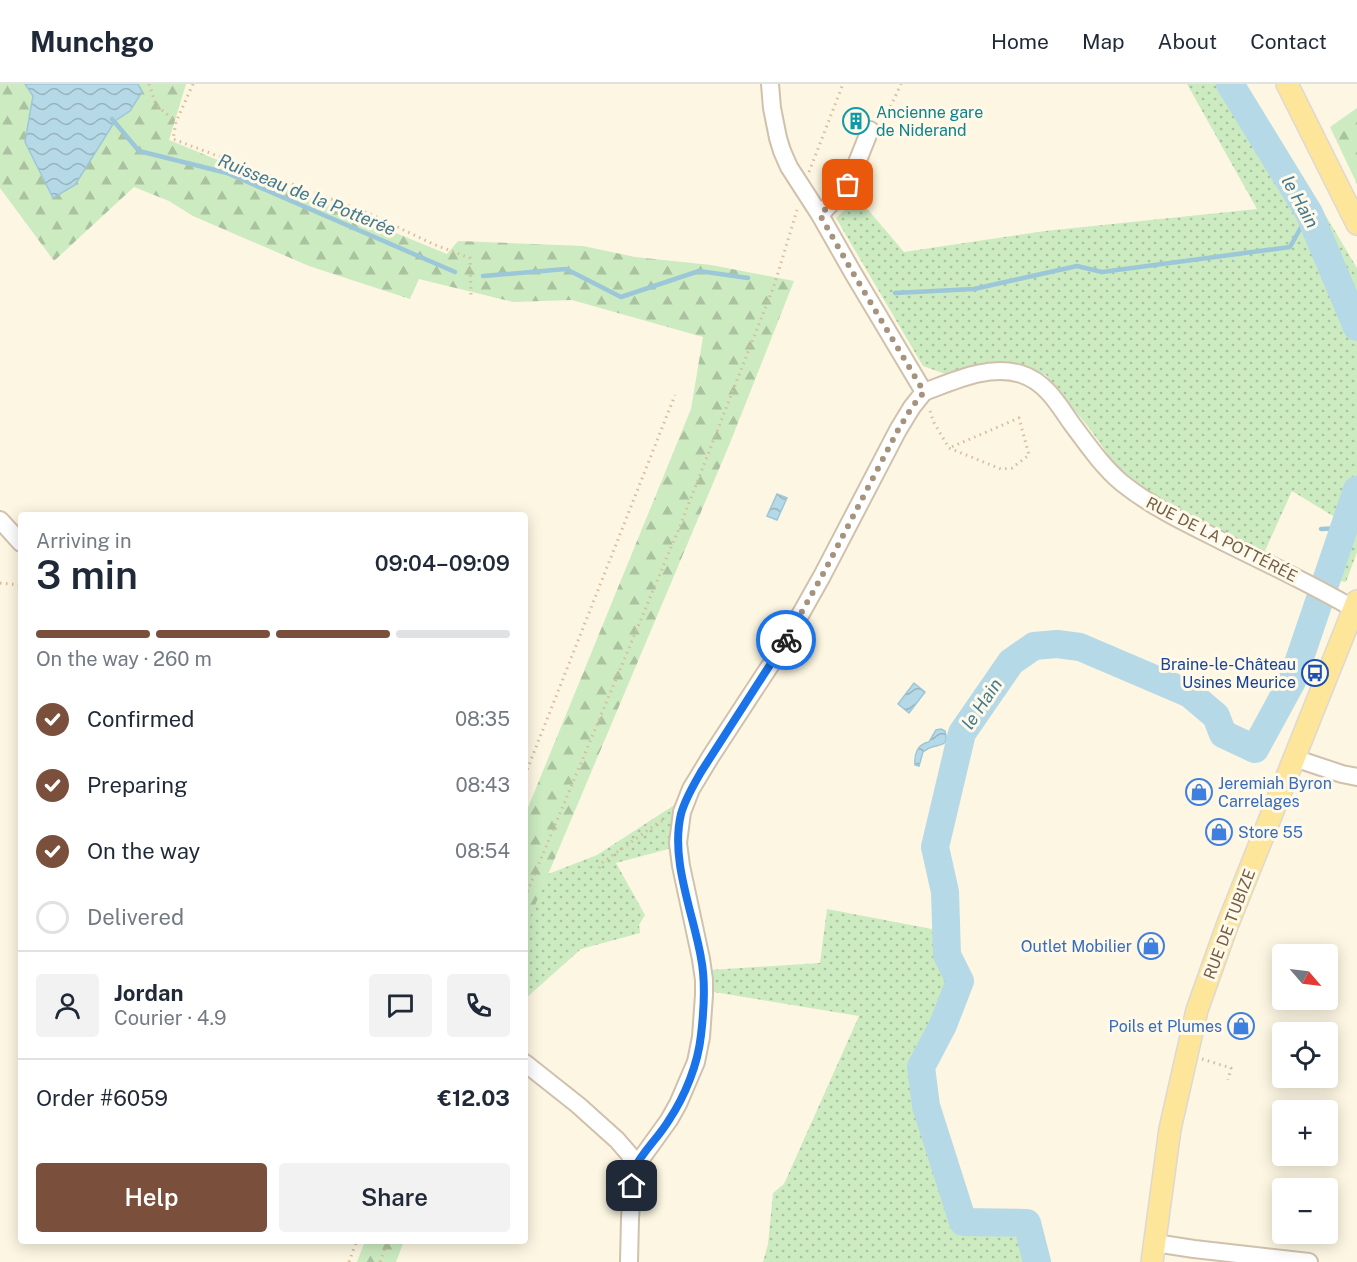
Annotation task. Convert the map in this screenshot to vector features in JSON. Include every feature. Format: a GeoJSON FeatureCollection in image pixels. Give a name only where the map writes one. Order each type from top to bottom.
{"type":"FeatureCollection","features":[{"type":"Feature","properties":{"kind":"main road"},"geometry":{"type":"LineString","coordinates":[[1287,84],[1357,224]]}},
{"type":"Feature","properties":{"kind":"main road","name":"RUE DE TUBIZE"},"geometry":{"type":"LineString","coordinates":[[1153,1252],[1170,1129],[1197,1010],[1227,926],[1356,605]]}},
{"type":"Feature","properties":{"kind":"street"},"geometry":{"type":"LineString","coordinates":[[633,1170],[678,1104],[696,1062],[701,1037],[704,980],[681,866],[678,843],[682,812],[691,789],[706,764],[781,649],[898,430],[924,392],[820,215],[793,174],[782,151],[772,108],[770,84]]}},
{"type":"Feature","properties":{"kind":"street"},"geometry":{"type":"LineString","coordinates":[[820,215],[848,185],[870,130]]}},
{"type":"Feature","properties":{"kind":"street","name":"RUE DE LA POTTÉRÉE"},"geometry":{"type":"LineString","coordinates":[[924,392],[962,378],[993,372],[1012,372],[1031,378],[1047,390],[1095,455],[1120,481],[1139,496],[1177,519],[1312,584],[1330,595],[1356,605]]}},
{"type":"Feature","properties":{"kind":"street"},"geometry":{"type":"LineString","coordinates":[[0,520],[18,540]]}},
{"type":"Feature","properties":{"kind":"street"},"geometry":{"type":"LineString","coordinates":[[1294,758],[1357,777]]}},
{"type":"Feature","properties":{"kind":"street"},"geometry":{"type":"LineString","coordinates":[[528,1065],[578,1105],[630,1155],[633,1170],[629,1262]]}},
{"type":"Feature","properties":{"kind":"street"},"geometry":{"type":"LineString","coordinates":[[1153,1252],[1194,1249],[1309,1262]]}},
{"type":"Feature","properties":{"kind":"path"},"geometry":{"type":"LineString","coordinates":[[149,84],[156,105],[176,122]]}},
{"type":"Feature","properties":{"kind":"path"},"geometry":{"type":"LineString","coordinates":[[193,84],[176,122],[173,140],[368,213],[433,244],[470,258],[471,296]]}},
{"type":"Feature","properties":{"kind":"path"},"geometry":{"type":"LineString","coordinates":[[528,890],[681,526],[775,283],[803,190],[843,84]]}},
{"type":"Feature","properties":{"kind":"path"},"geometry":{"type":"LineString","coordinates":[[870,130],[882,125],[901,84]]}},
{"type":"Feature","properties":{"kind":"path"},"geometry":{"type":"LineString","coordinates":[[924,392],[933,421],[949,448],[1001,469],[1012,468],[1029,455],[1019,418],[949,448]]}},
{"type":"Feature","properties":{"kind":"path"},"geometry":{"type":"LineString","coordinates":[[528,767],[675,395]]}},
{"type":"Feature","properties":{"kind":"path"},"geometry":{"type":"LineString","coordinates":[[0,583],[18,585]]}},
{"type":"Feature","properties":{"kind":"path"},"geometry":{"type":"LineString","coordinates":[[599,868],[603,862],[658,823],[682,812]]}},
{"type":"Feature","properties":{"kind":"path"},"geometry":{"type":"LineString","coordinates":[[1187,1054],[1231,1068],[1228,1080]]}},
{"type":"Feature","properties":{"kind":"path"},"geometry":{"type":"LineString","coordinates":[[350,1262],[356,1244]]}},
{"type":"Feature","properties":{"kind":"path"},"geometry":{"type":"LineString","coordinates":[[380,1262],[387,1244]]}},
{"type":"Feature","properties":{"kind":"green space"},"geometry":{"type":"Polygon","coordinates":[[[0,84],[186,84],[169,140],[447,254],[458,241],[583,246],[635,257],[711,265],[794,281],[730,443],[528,922],[528,808],[691,409],[703,337],[572,300],[513,302],[419,279],[410,299],[309,266],[193,216],[169,201],[134,187],[54,261],[0,188],[0,84]]]}},
{"type":"Feature","properties":{"kind":"green space"},"geometry":{"type":"Polygon","coordinates":[[[1187,84],[1244,84],[1245,90],[1357,268],[1357,552],[1346,582],[1330,579],[1351,527],[1292,491],[1264,553],[1159,498],[1118,469],[1090,429],[1046,375],[998,362],[948,375],[923,366],[836,218],[858,198],[904,252],[1045,231],[1257,209],[1187,84]]]}},
{"type":"Feature","properties":{"kind":"green space"},"geometry":{"type":"Polygon","coordinates":[[[1357,108],[1357,184],[1330,127],[1357,108]]]}},
{"type":"Feature","properties":{"kind":"green space"},"geometry":{"type":"Polygon","coordinates":[[[679,802],[672,848],[616,863],[645,915],[639,925],[640,933],[581,949],[528,996],[528,903],[538,878],[597,855],[679,802]]]}},
{"type":"Feature","properties":{"kind":"green space"},"geometry":{"type":"Polygon","coordinates":[[[827,909],[937,930],[938,953],[949,985],[935,1017],[915,1048],[914,1086],[963,1231],[992,1231],[1035,1215],[1042,1262],[763,1262],[768,1244],[773,1193],[784,1184],[859,1016],[708,991],[710,970],[820,963],[827,909]]]}},
{"type":"Feature","properties":{"kind":"green space"},"geometry":{"type":"Polygon","coordinates":[[[364,1244],[403,1244],[396,1262],[357,1262],[364,1244]]]}},
{"type":"Feature","properties":{"kind":"water"},"geometry":{"type":"Polygon","coordinates":[[[25,84],[138,84],[142,92],[130,111],[115,121],[75,185],[53,198],[25,142],[33,96],[25,84]]]}},
{"type":"Feature","properties":{"kind":"water"},"geometry":{"type":"Polygon","coordinates":[[[777,494],[787,498],[777,520],[767,516],[777,494]]]}},
{"type":"Feature","properties":{"kind":"water"},"geometry":{"type":"Polygon","coordinates":[[[914,683],[925,692],[909,713],[898,704],[914,683]]]}},
{"type":"Feature","properties":{"kind":"water"},"geometry":{"type":"Polygon","coordinates":[[[936,730],[945,731],[945,742],[923,752],[919,766],[915,765],[915,757],[919,748],[929,742],[936,730]]]}},
{"type":"Feature","properties":{"kind":"waterway","name":"le Hain"},"geometry":{"type":"LineString","coordinates":[[1230,84],[1309,213],[1357,327]]}},
{"type":"Feature","properties":{"kind":"waterway","name":"Ruisseau de la Potterée"},"geometry":{"type":"LineString","coordinates":[[112,119],[139,151],[227,173],[455,272]]}},
{"type":"Feature","properties":{"kind":"waterway","name":"Ruisseau de la Potterée"},"geometry":{"type":"LineString","coordinates":[[895,293],[974,289],[1077,266],[1102,272],[1290,247],[1309,213]]}},
{"type":"Feature","properties":{"kind":"waterway","name":"Ruisseau de la Potterée"},"geometry":{"type":"LineString","coordinates":[[483,276],[566,269],[621,297],[699,271],[748,278]]}},
{"type":"Feature","properties":{"kind":"waterway","name":"le Hain"},"geometry":{"type":"LineString","coordinates":[[1037,1262],[1027,1223],[963,1222],[926,1106],[921,1067],[943,1025],[960,981],[947,955],[945,892],[935,847],[962,733],[1011,662],[1034,646],[1057,644],[1080,647],[1190,694],[1216,716],[1223,734],[1255,749],[1292,681],[1357,490]]}},
{"type":"Feature","properties":{"kind":"waterway"},"geometry":{"type":"LineString","coordinates":[[1321,529],[1344,528]]}},
{"type":"Feature","properties":{"kind":"way so far"},"geometry":{"type":"LineString","coordinates":[[786,640],[898,430],[924,392],[820,215],[848,185]]}},
{"type":"Feature","properties":{"kind":"place","name":"Ancienne gare de Niderand"},"geometry":{"type":"Point","coordinates":[856,121]}},
{"type":"Feature","properties":{"kind":"place","name":"Braine-le-Château Usines Meurice"},"geometry":{"type":"Point","coordinates":[1315,673]}},
{"type":"Feature","properties":{"kind":"place","name":"Jeremiah Byron Carrelages"},"geometry":{"type":"Point","coordinates":[1199,792]}},
{"type":"Feature","properties":{"kind":"place","name":"Store 55"},"geometry":{"type":"Point","coordinates":[1219,832]}},
{"type":"Feature","properties":{"kind":"place","name":"Outlet Mobilier"},"geometry":{"type":"Point","coordinates":[1151,946]}},
{"type":"Feature","properties":{"kind":"place","name":"Poils et Plumes"},"geometry":{"type":"Point","coordinates":[1241,1026]}},
{"type":"Feature","properties":{"kind":"route"},"geometry":{"type":"LineString","coordinates":[[632,1186],[633,1170],[669,1120],[686,1086],[696,1062],[701,1037],[704,980],[681,866],[678,843],[682,812],[701,772],[786,640]]}}]}
